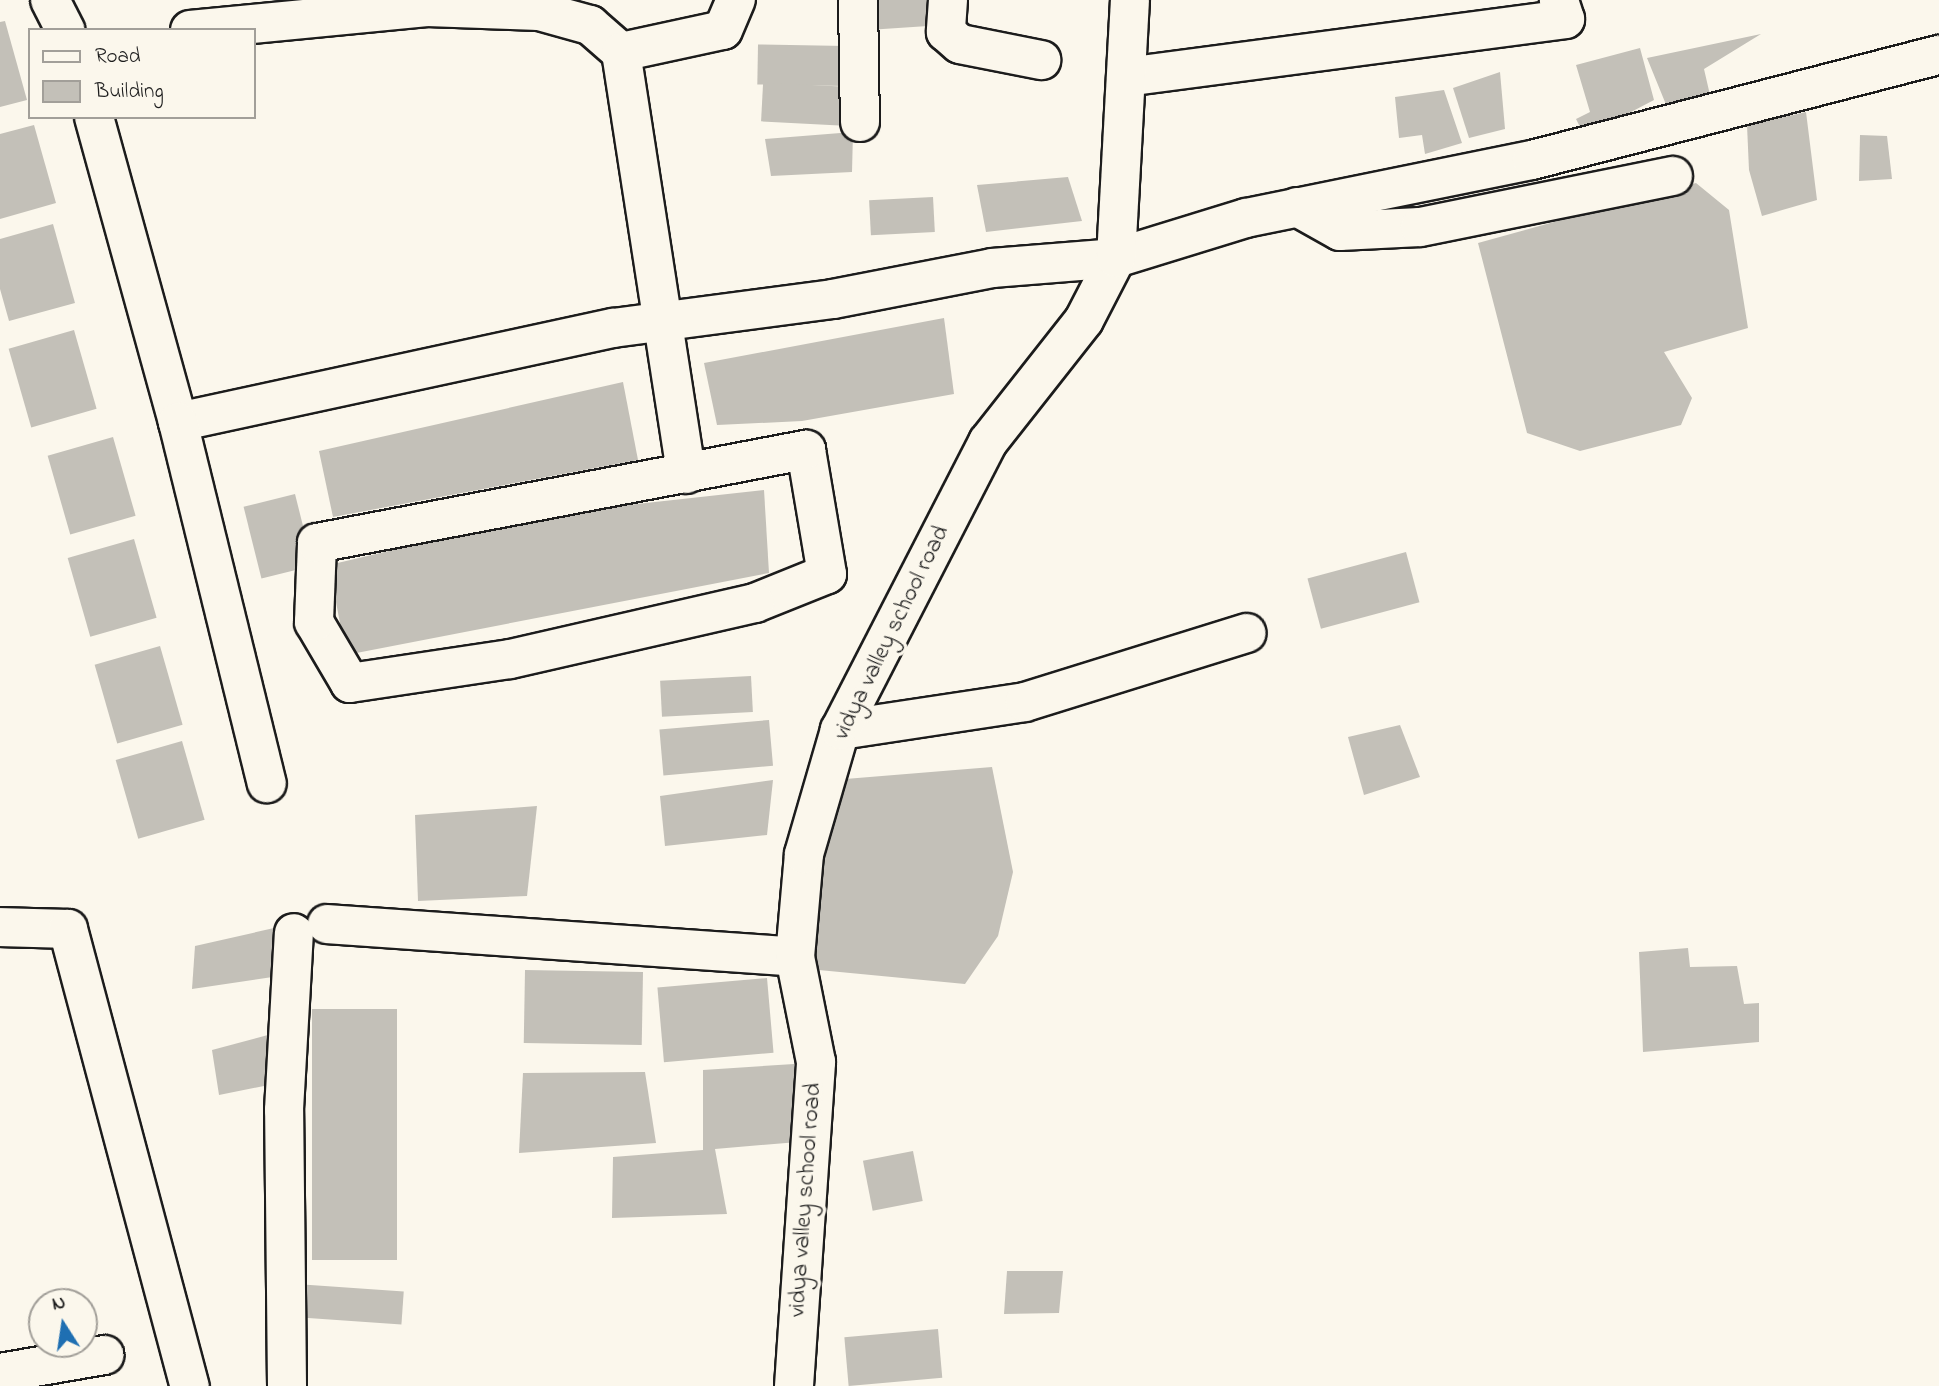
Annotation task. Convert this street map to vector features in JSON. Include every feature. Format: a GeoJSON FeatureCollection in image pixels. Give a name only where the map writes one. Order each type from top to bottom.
{"type":"FeatureCollection","features":[{"type":"Feature","properties":{"kind":"street"},"geometry":{"type":"LineString","coordinates":[[50,0],[64,28]]}},
{"type":"Feature","properties":{"kind":"street"},"geometry":{"type":"LineString","coordinates":[[621,52],[723,30],[736,0]]}},
{"type":"Feature","properties":{"kind":"street"},"geometry":{"type":"LineString","coordinates":[[858,0],[860,122]]}},
{"type":"Feature","properties":{"kind":"street"},"geometry":{"type":"LineString","coordinates":[[948,0],[946,32],[960,44],[1041,60]]}},
{"type":"Feature","properties":{"kind":"street"},"geometry":{"type":"LineString","coordinates":[[1116,258],[1130,0]]}},
{"type":"Feature","properties":{"kind":"street"},"geometry":{"type":"LineString","coordinates":[[1126,77],[1565,19],[1559,0]]}},
{"type":"Feature","properties":{"kind":"street"},"geometry":{"type":"LineString","coordinates":[[194,28],[226,11],[467,4],[539,11],[590,25],[621,52],[686,474]]}},
{"type":"Feature","properties":{"kind":"street"},"geometry":{"type":"LineString","coordinates":[[178,422],[332,385],[664,322],[992,268],[1116,258],[1297,208],[1532,160],[1939,55]]}},
{"type":"Feature","properties":{"kind":"street"},"geometry":{"type":"LineString","coordinates":[[95,119],[178,422],[267,783]]}},
{"type":"Feature","properties":{"kind":"street"},"geometry":{"type":"LineString","coordinates":[[1297,208],[1340,231],[1420,227],[1673,177]]}},
{"type":"Feature","properties":{"kind":"street","name":"vidya valley school road"},"geometry":{"type":"LineString","coordinates":[[794,1386],[816,1062],[795,957],[804,854],[840,730],[988,442],[1084,320],[1116,258]]}},
{"type":"Feature","properties":{"kind":"street"},"geometry":{"type":"LineString","coordinates":[[806,450],[827,574],[755,603],[510,659],[350,683],[314,622],[317,543],[686,474],[806,450]]}},
{"type":"Feature","properties":{"kind":"street"},"geometry":{"type":"LineString","coordinates":[[840,730],[1025,702],[1247,633]]}},
{"type":"Feature","properties":{"kind":"street"},"geometry":{"type":"LineString","coordinates":[[0,927],[68,929],[190,1386]]}},
{"type":"Feature","properties":{"kind":"street"},"geometry":{"type":"LineString","coordinates":[[287,1386],[284,1110],[311,929],[795,957]]}},
{"type":"Feature","properties":{"kind":"street"},"geometry":{"type":"LineString","coordinates":[[0,1373],[104,1355]]}},
{"type":"Feature","properties":{"kind":"building"},"geometry":{"type":"Polygon","coordinates":[[[865,0],[927,0],[928,26],[868,30],[865,0]]]}},
{"type":"Feature","properties":{"kind":"building"},"geometry":{"type":"Polygon","coordinates":[[[5,21],[27,100],[0,107],[0,22],[5,21]]]}},
{"type":"Feature","properties":{"kind":"building"},"geometry":{"type":"Polygon","coordinates":[[[1761,34],[1704,69],[1710,95],[1667,107],[1647,58],[1761,34]]]}},
{"type":"Feature","properties":{"kind":"building"},"geometry":{"type":"Polygon","coordinates":[[[758,44],[846,46],[845,86],[757,84],[758,44]]]}},
{"type":"Feature","properties":{"kind":"building"},"geometry":{"type":"Polygon","coordinates":[[[1640,48],[1654,100],[1610,123],[1580,127],[1576,119],[1590,112],[1576,65],[1640,48]]]}},
{"type":"Feature","properties":{"kind":"building"},"geometry":{"type":"Polygon","coordinates":[[[1500,72],[1505,129],[1469,138],[1453,88],[1500,72]]]}},
{"type":"Feature","properties":{"kind":"building"},"geometry":{"type":"Polygon","coordinates":[[[763,82],[851,87],[849,126],[761,121],[763,82]]]}},
{"type":"Feature","properties":{"kind":"building"},"geometry":{"type":"Polygon","coordinates":[[[1444,90],[1462,143],[1425,154],[1422,135],[1399,138],[1395,97],[1444,90]]]}},
{"type":"Feature","properties":{"kind":"building"},"geometry":{"type":"Polygon","coordinates":[[[1806,112],[1817,200],[1762,216],[1749,170],[1747,125],[1806,112]]]}},
{"type":"Feature","properties":{"kind":"building"},"geometry":{"type":"Polygon","coordinates":[[[34,125],[56,203],[0,219],[0,134],[34,125]]]}},
{"type":"Feature","properties":{"kind":"building"},"geometry":{"type":"Polygon","coordinates":[[[853,132],[852,172],[771,176],[765,139],[853,132]]]}},
{"type":"Feature","properties":{"kind":"building"},"geometry":{"type":"Polygon","coordinates":[[[1860,135],[1887,136],[1892,179],[1859,181],[1860,135]]]}},
{"type":"Feature","properties":{"kind":"building"},"geometry":{"type":"Polygon","coordinates":[[[1068,177],[1082,221],[986,232],[977,185],[1068,177]]]}},
{"type":"Feature","properties":{"kind":"building"},"geometry":{"type":"Polygon","coordinates":[[[1696,183],[1729,210],[1748,328],[1664,352],[1692,398],[1681,425],[1580,451],[1527,433],[1478,243],[1696,183]]]}},
{"type":"Feature","properties":{"kind":"building"},"geometry":{"type":"Polygon","coordinates":[[[933,197],[935,232],[871,235],[869,200],[933,197]]]}},
{"type":"Feature","properties":{"kind":"building"},"geometry":{"type":"Polygon","coordinates":[[[53,224],[75,303],[9,321],[0,289],[0,239],[53,224]]]}},
{"type":"Feature","properties":{"kind":"building"},"geometry":{"type":"Polygon","coordinates":[[[944,318],[954,394],[802,421],[717,425],[704,363],[944,318]]]}},
{"type":"Feature","properties":{"kind":"building"},"geometry":{"type":"Polygon","coordinates":[[[74,330],[97,409],[31,428],[9,349],[74,330]]]}},
{"type":"Feature","properties":{"kind":"building"},"geometry":{"type":"Polygon","coordinates":[[[623,382],[638,460],[333,517],[319,451],[623,382]]]}},
{"type":"Feature","properties":{"kind":"building"},"geometry":{"type":"Polygon","coordinates":[[[113,437],[136,516],[70,535],[48,456],[113,437]]]}},
{"type":"Feature","properties":{"kind":"building"},"geometry":{"type":"Polygon","coordinates":[[[764,490],[769,573],[346,655],[329,565],[546,514],[764,490]]]}},
{"type":"Feature","properties":{"kind":"building"},"geometry":{"type":"Polygon","coordinates":[[[295,494],[313,566],[261,579],[244,507],[295,494]]]}},
{"type":"Feature","properties":{"kind":"building"},"geometry":{"type":"Polygon","coordinates":[[[134,539],[157,618],[90,637],[68,558],[134,539]]]}},
{"type":"Feature","properties":{"kind":"building"},"geometry":{"type":"Polygon","coordinates":[[[1406,552],[1419,602],[1321,629],[1307,578],[1406,552]]]}},
{"type":"Feature","properties":{"kind":"building"},"geometry":{"type":"Polygon","coordinates":[[[160,646],[183,725],[117,744],[95,665],[160,646]]]}},
{"type":"Feature","properties":{"kind":"building"},"geometry":{"type":"Polygon","coordinates":[[[751,676],[753,712],[662,717],[660,681],[751,676]]]}},
{"type":"Feature","properties":{"kind":"building"},"geometry":{"type":"Polygon","coordinates":[[[769,720],[773,766],[663,775],[659,730],[769,720]]]}},
{"type":"Feature","properties":{"kind":"building"},"geometry":{"type":"Polygon","coordinates":[[[1400,725],[1420,777],[1364,795],[1348,737],[1400,725]]]}},
{"type":"Feature","properties":{"kind":"building"},"geometry":{"type":"Polygon","coordinates":[[[182,741],[205,820],[138,839],[116,760],[182,741]]]}},
{"type":"Feature","properties":{"kind":"building"},"geometry":{"type":"Polygon","coordinates":[[[992,767],[1013,872],[998,936],[965,984],[798,968],[833,780],[992,767]]]}},
{"type":"Feature","properties":{"kind":"building"},"geometry":{"type":"Polygon","coordinates":[[[773,780],[767,835],[665,846],[660,796],[773,780]]]}},
{"type":"Feature","properties":{"kind":"building"},"geometry":{"type":"Polygon","coordinates":[[[537,806],[527,896],[418,901],[415,815],[537,806]]]}},
{"type":"Feature","properties":{"kind":"building"},"geometry":{"type":"Polygon","coordinates":[[[283,926],[286,975],[192,989],[195,946],[283,926]]]}},
{"type":"Feature","properties":{"kind":"building"},"geometry":{"type":"Polygon","coordinates":[[[1688,948],[1690,967],[1737,966],[1744,1004],[1759,1003],[1759,1042],[1643,1052],[1639,952],[1688,948]]]}},
{"type":"Feature","properties":{"kind":"building"},"geometry":{"type":"Polygon","coordinates":[[[525,970],[643,972],[642,1045],[524,1043],[525,970]]]}},
{"type":"Feature","properties":{"kind":"building"},"geometry":{"type":"Polygon","coordinates":[[[767,978],[774,1053],[664,1062],[657,988],[767,978]]]}},
{"type":"Feature","properties":{"kind":"building"},"geometry":{"type":"Polygon","coordinates":[[[312,1009],[397,1009],[397,1260],[312,1260],[312,1009]]]}},
{"type":"Feature","properties":{"kind":"building"},"geometry":{"type":"Polygon","coordinates":[[[279,1032],[284,1082],[219,1095],[212,1050],[279,1032]]]}},
{"type":"Feature","properties":{"kind":"building"},"geometry":{"type":"Polygon","coordinates":[[[794,1064],[798,1142],[715,1149],[727,1214],[612,1218],[613,1157],[703,1150],[703,1070],[794,1064]]]}},
{"type":"Feature","properties":{"kind":"building"},"geometry":{"type":"Polygon","coordinates":[[[645,1072],[656,1143],[519,1153],[523,1073],[645,1072]]]}},
{"type":"Feature","properties":{"kind":"building"},"geometry":{"type":"Polygon","coordinates":[[[913,1151],[923,1201],[873,1211],[863,1161],[913,1151]]]}},
{"type":"Feature","properties":{"kind":"building"},"geometry":{"type":"Polygon","coordinates":[[[1007,1271],[1063,1271],[1059,1313],[1004,1314],[1007,1271]]]}},
{"type":"Feature","properties":{"kind":"building"},"geometry":{"type":"Polygon","coordinates":[[[296,1284],[404,1292],[401,1324],[294,1317],[296,1284]]]}},
{"type":"Feature","properties":{"kind":"building"},"geometry":{"type":"Polygon","coordinates":[[[938,1329],[942,1378],[849,1386],[844,1337],[938,1329]]]}}]}
